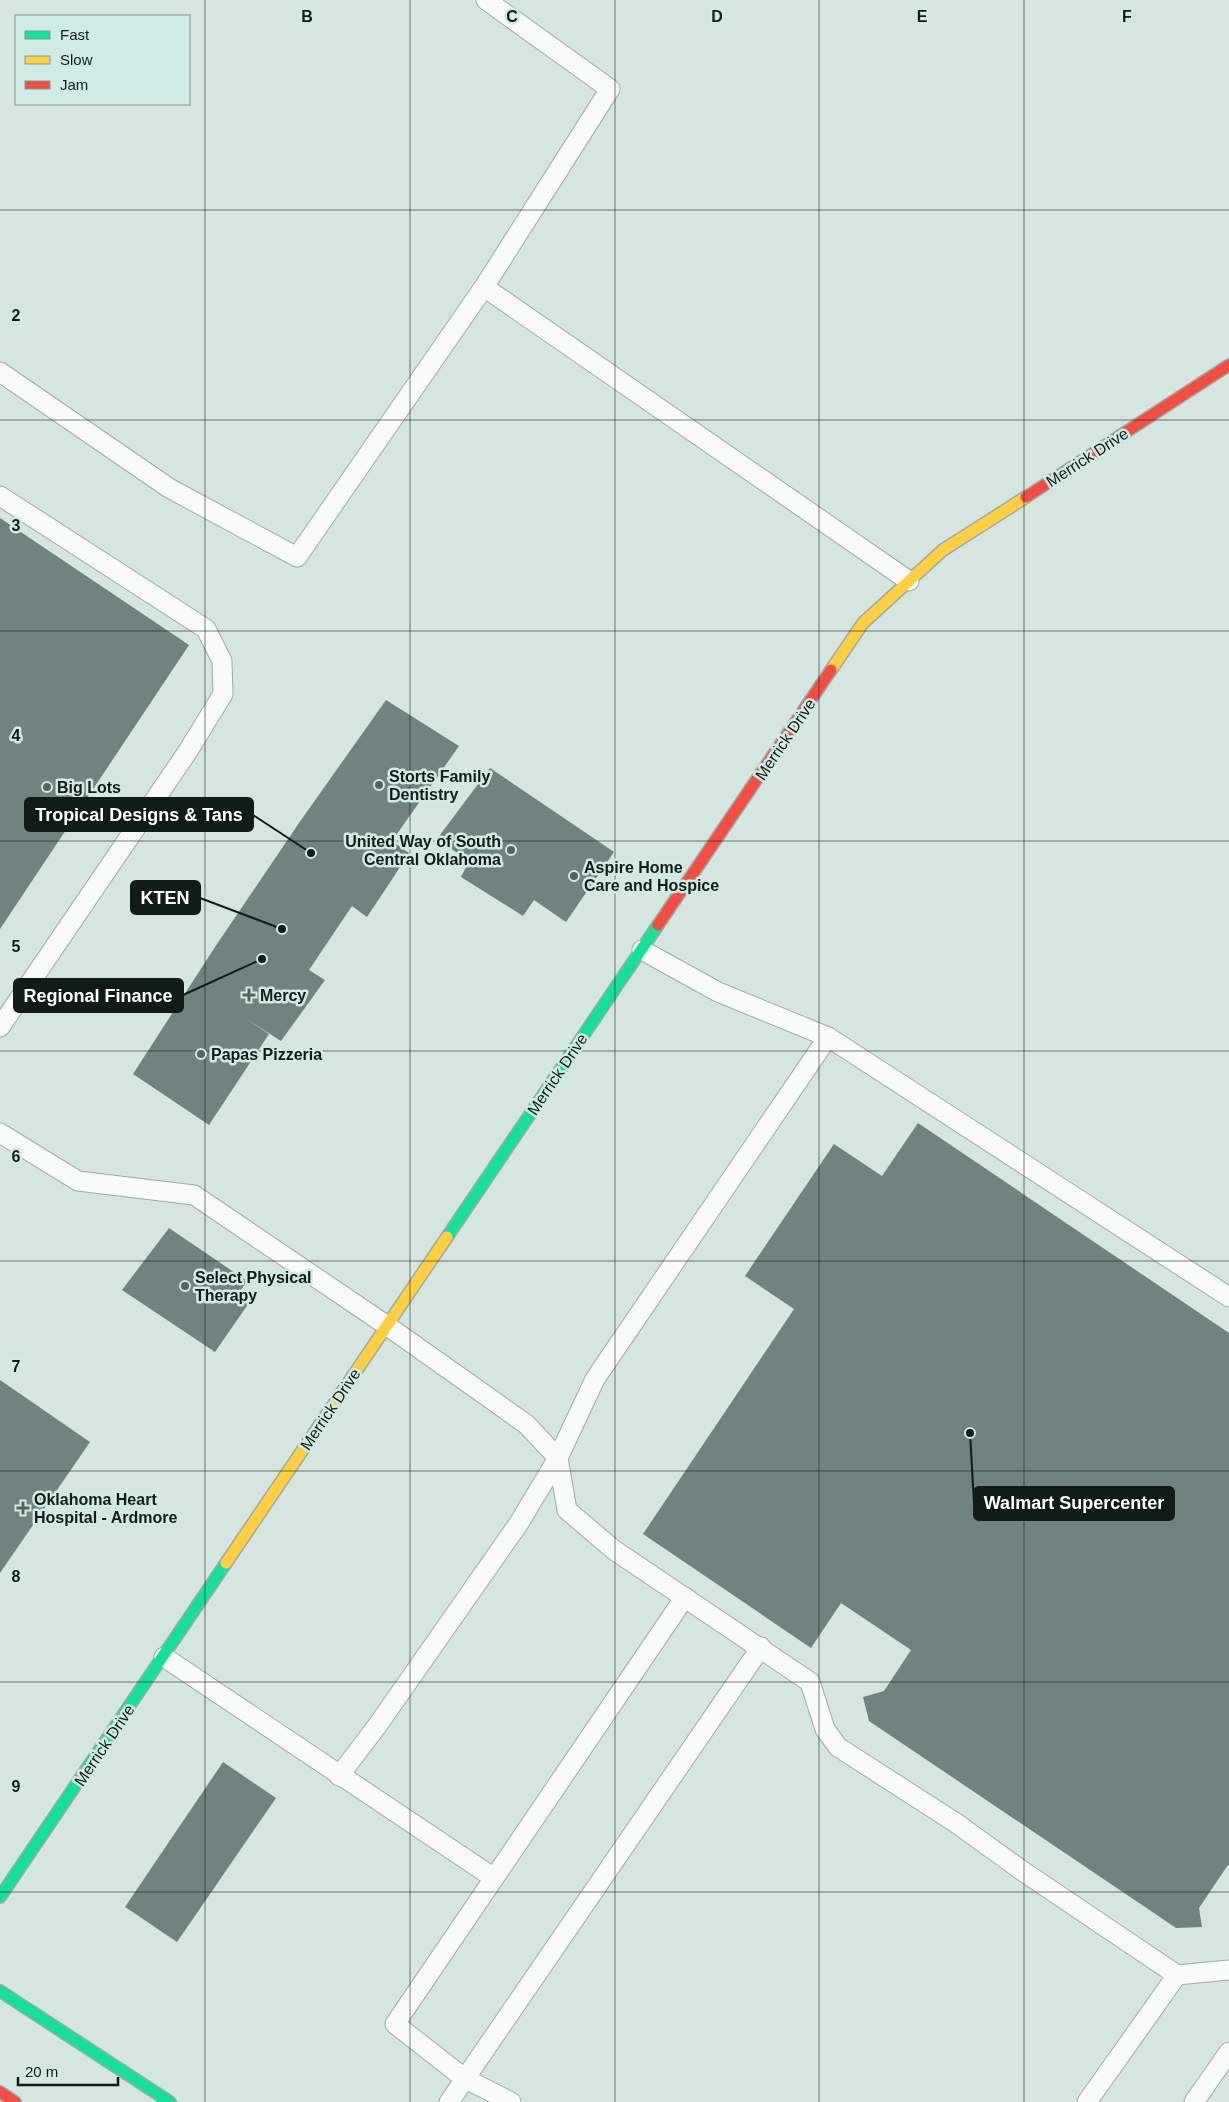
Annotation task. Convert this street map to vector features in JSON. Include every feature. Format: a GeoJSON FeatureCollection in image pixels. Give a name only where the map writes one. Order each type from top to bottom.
{"type":"FeatureCollection","features":[{"type":"Feature","properties":{"kind":"street","name":"Merrick Drive"},"geometry":{"type":"LineString","coordinates":[[0,1897],[863,623],[943,550],[1229,365]]}},
{"type":"Feature","properties":{"kind":"street"},"geometry":{"type":"LineString","coordinates":[[0,1991],[170,2102]]}},
{"type":"Feature","properties":{"kind":"street"},"geometry":{"type":"LineString","coordinates":[[0,2092],[15,2102]]}},
{"type":"Feature","properties":{"kind":"lane"},"geometry":{"type":"LineString","coordinates":[[0,372],[169,488],[297,557],[484,287],[610,90],[486,0]]}},
{"type":"Feature","properties":{"kind":"lane"},"geometry":{"type":"LineString","coordinates":[[484,287],[909,581]]}},
{"type":"Feature","properties":{"kind":"lane"},"geometry":{"type":"LineString","coordinates":[[0,496],[206,629],[222,661],[223,694],[188,751],[0,1027]]}},
{"type":"Feature","properties":{"kind":"lane"},"geometry":{"type":"LineString","coordinates":[[642,950],[718,992],[828,1037],[1229,1297]]}},
{"type":"Feature","properties":{"kind":"lane"},"geometry":{"type":"LineString","coordinates":[[339,1776],[377,1726],[518,1523],[558,1458],[595,1379],[828,1037]]}},
{"type":"Feature","properties":{"kind":"lane"},"geometry":{"type":"LineString","coordinates":[[0,1133],[78,1181],[194,1195],[386,1325],[526,1424],[558,1458],[567,1510],[614,1550],[761,1647],[810,1682],[825,1729],[838,1747],[956,1823],[1024,1872],[1177,1975],[1229,1970]]}},
{"type":"Feature","properties":{"kind":"lane"},"geometry":{"type":"LineString","coordinates":[[511,2102],[464,2078],[395,2024],[685,1597]]}},
{"type":"Feature","properties":{"kind":"lane"},"geometry":{"type":"LineString","coordinates":[[449,2102],[761,1647]]}},
{"type":"Feature","properties":{"kind":"lane"},"geometry":{"type":"LineString","coordinates":[[164,1657],[494,1878]]}},
{"type":"Feature","properties":{"kind":"lane"},"geometry":{"type":"LineString","coordinates":[[1087,2102],[1177,1975]]}},
{"type":"Feature","properties":{"kind":"lane"},"geometry":{"type":"LineString","coordinates":[[1194,2102],[1229,2052]]}},
{"type":"Feature","properties":{"kind":"building","name":"Big Lots"},"geometry":{"type":"Polygon","coordinates":[[[0,518],[189,645],[0,929],[0,518]]]}},
{"type":"Feature","properties":{"kind":"building"},"geometry":{"type":"Polygon","coordinates":[[[386,700],[459,746],[392,841],[409,853],[367,917],[352,906],[309,970],[325,980],[281,1041],[242,1016],[269,1034],[209,1125],[133,1074],[215,947],[299,823],[386,700]]]}},
{"type":"Feature","properties":{"kind":"building","name":"United Way of South Central Oklahoma"},"geometry":{"type":"Polygon","coordinates":[[[490,768],[614,852],[566,922],[534,900],[523,916],[461,877],[469,861],[437,839],[490,768]]]}},
{"type":"Feature","properties":{"kind":"building"},"geometry":{"type":"Polygon","coordinates":[[[918,1123],[1229,1333],[1229,1866],[1199,1908],[1202,1927],[1176,1928],[869,1721],[863,1697],[884,1691],[911,1650],[841,1603],[811,1648],[643,1534],[794,1309],[745,1276],[834,1144],[882,1176],[918,1123]]]}},
{"type":"Feature","properties":{"kind":"building","name":"Select Physical Therapy"},"geometry":{"type":"Polygon","coordinates":[[[169,1228],[247,1281],[239,1293],[251,1300],[215,1352],[122,1290],[169,1228]]]}},
{"type":"Feature","properties":{"kind":"building","name":"Oklahoma Heart Hospital - Ardmore"},"geometry":{"type":"Polygon","coordinates":[[[0,1380],[90,1442],[0,1573],[0,1380]]]}},
{"type":"Feature","properties":{"kind":"building"},"geometry":{"type":"Polygon","coordinates":[[[223,1762],[276,1798],[177,1942],[125,1907],[223,1762]]]}},
{"type":"Feature","properties":{"kind":"traffic: fast"},"geometry":{"type":"LineString","coordinates":[[447,1237],[658,925]]}},
{"type":"Feature","properties":{"kind":"traffic: fast"},"geometry":{"type":"LineString","coordinates":[[0,1897],[226,1563]]}},
{"type":"Feature","properties":{"kind":"traffic: fast"},"geometry":{"type":"LineString","coordinates":[[0,1991],[170,2102]]}},
{"type":"Feature","properties":{"kind":"traffic: slow"},"geometry":{"type":"LineString","coordinates":[[831,670],[863,623],[943,550],[1026,497]]}},
{"type":"Feature","properties":{"kind":"traffic: slow"},"geometry":{"type":"LineString","coordinates":[[226,1563],[447,1237]]}},
{"type":"Feature","properties":{"kind":"traffic: jam"},"geometry":{"type":"LineString","coordinates":[[1026,497],[1229,365]]}},
{"type":"Feature","properties":{"kind":"traffic: jam"},"geometry":{"type":"LineString","coordinates":[[658,925],[831,670]]}},
{"type":"Feature","properties":{"kind":"traffic: jam"},"geometry":{"type":"LineString","coordinates":[[0,2092],[15,2102]]}},
{"type":"Feature","properties":{"kind":"place","name":"Storts Family Dentistry"},"geometry":{"type":"Point","coordinates":[379,785]}},
{"type":"Feature","properties":{"kind":"place","name":"Big Lots"},"geometry":{"type":"Point","coordinates":[47,787]}},
{"type":"Feature","properties":{"kind":"place","name":"United Way of South Central Oklahoma"},"geometry":{"type":"Point","coordinates":[511,850]}},
{"type":"Feature","properties":{"kind":"place","name":"Tropical Designs & Tans"},"geometry":{"type":"Point","coordinates":[311,853]}},
{"type":"Feature","properties":{"kind":"place","name":"Aspire Home Care and Hospice"},"geometry":{"type":"Point","coordinates":[574,876]}},
{"type":"Feature","properties":{"kind":"place","name":"KTEN"},"geometry":{"type":"Point","coordinates":[282,929]}},
{"type":"Feature","properties":{"kind":"place","name":"Regional Finance"},"geometry":{"type":"Point","coordinates":[262,959]}},
{"type":"Feature","properties":{"kind":"place","name":"Mercy"},"geometry":{"type":"Point","coordinates":[249,995]}},
{"type":"Feature","properties":{"kind":"place","name":"Papas Pizzeria"},"geometry":{"type":"Point","coordinates":[201,1054]}},
{"type":"Feature","properties":{"kind":"place","name":"Select Physical Therapy"},"geometry":{"type":"Point","coordinates":[185,1286]}},
{"type":"Feature","properties":{"kind":"place","name":"Walmart Supercenter"},"geometry":{"type":"Point","coordinates":[970,1433]}},
{"type":"Feature","properties":{"kind":"place","name":"Oklahoma Heart Hospital - Ardmore"},"geometry":{"type":"Point","coordinates":[23,1508]}}]}
